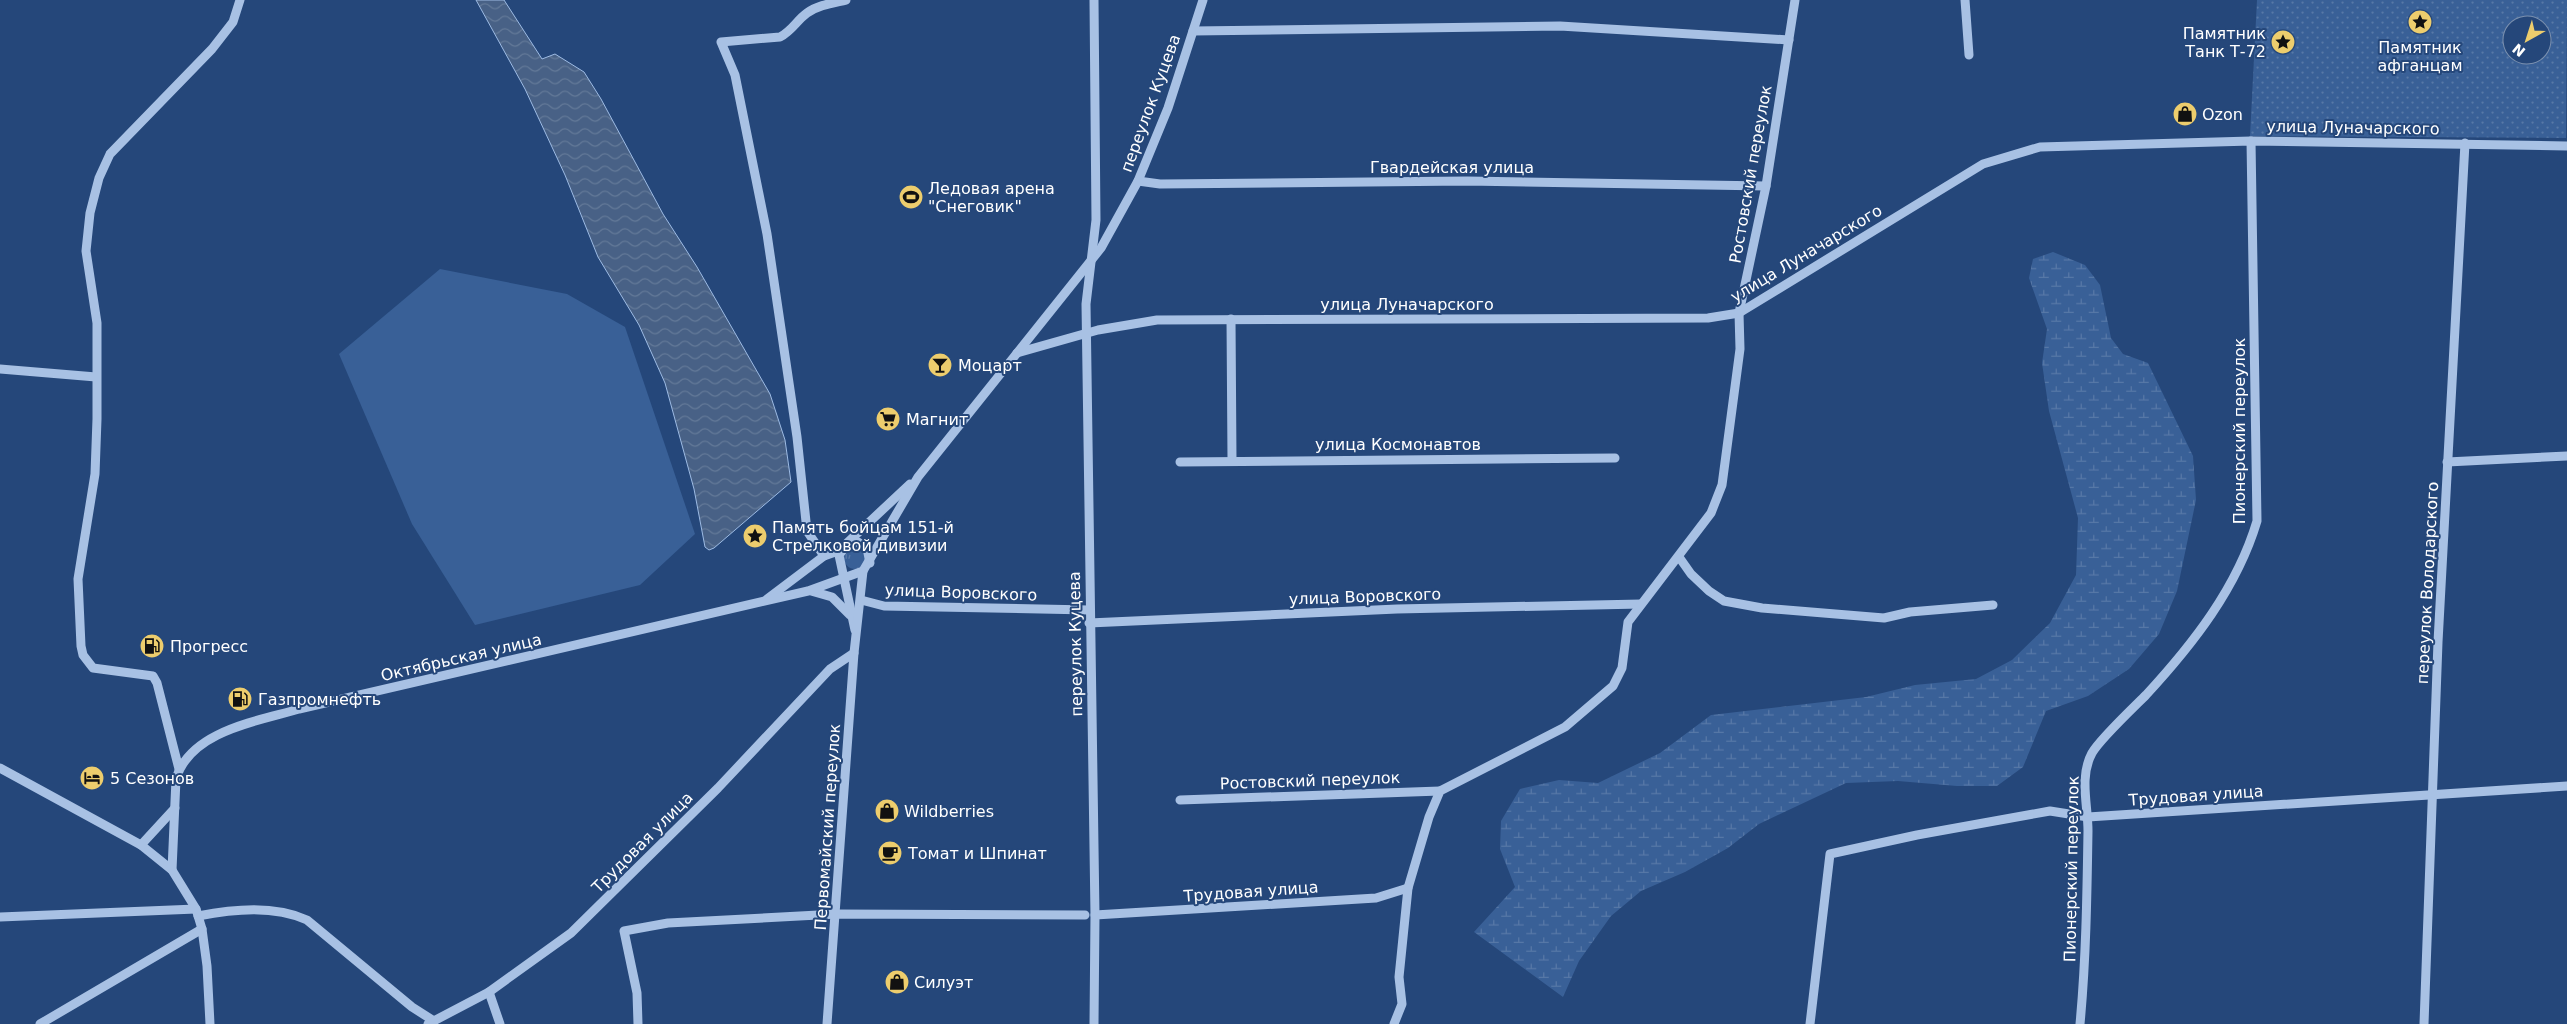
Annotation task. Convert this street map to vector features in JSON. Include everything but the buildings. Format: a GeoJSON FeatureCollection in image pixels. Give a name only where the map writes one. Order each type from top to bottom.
{"type":"FeatureCollection","features":[{"type":"Feature","properties":{"kind":"street"},"geometry":{"type":"LineString","coordinates":[[172,870],[176,779],[179,770],[157,683],[152,676],[93,668],[83,655],[81,646],[77,586],[95,474],[96,324],[86,251],[90,213],[99,178],[110,154],[212,49],[233,22],[240,0]]}},
{"type":"Feature","properties":{"kind":"street"},"geometry":{"type":"LineString","coordinates":[[824,556],[807,531],[797,437],[767,234],[737,82],[721,42],[780,37],[788,33],[807,13],[828,4],[846,0]]}},
{"type":"Feature","properties":{"kind":"street","name":"переулок Куцева"},"geometry":{"type":"LineString","coordinates":[[1094,0],[1096,220],[1089,264],[1086,304],[1088,333],[1089,610],[1095,915],[1094,1024]]}},
{"type":"Feature","properties":{"kind":"street","name":"переулок Куцева"},"geometry":{"type":"LineString","coordinates":[[1089,264],[1101,248],[1138,181],[1168,108],[1203,0]]}},
{"type":"Feature","properties":{"kind":"street","name":"Ростовский переулок"},"geometry":{"type":"LineString","coordinates":[[1180,800],[1440,792],[1565,727],[1613,686],[1622,668],[1628,622],[1711,513],[1722,485],[1740,349],[1739,313],[1766,186],[1795,0]]}},
{"type":"Feature","properties":{"kind":"street"},"geometry":{"type":"LineString","coordinates":[[1965,0],[1969,55]]}},
{"type":"Feature","properties":{"kind":"street"},"geometry":{"type":"LineString","coordinates":[[1192,30],[1560,26],[1789,40]]}},
{"type":"Feature","properties":{"kind":"street","name":"улица Луначарского"},"geometry":{"type":"LineString","coordinates":[[1017,353],[1088,333],[1157,320],[1708,318],[1739,313],[1983,164],[2040,147],[2251,141],[2567,146]]}},
{"type":"Feature","properties":{"kind":"street","name":"Пионерский переулок"},"geometry":{"type":"LineString","coordinates":[[2080,1024],[2086,967],[2088,817],[2085,775],[2092,752],[2184,655],[2236,574],[2248,550],[2257,521],[2251,141]]}},
{"type":"Feature","properties":{"kind":"street","name":"переулок Володарского"},"geometry":{"type":"LineString","coordinates":[[2424,1024],[2434,795],[2438,642],[2466,143]]}},
{"type":"Feature","properties":{"kind":"street","name":"Гвардейская улица"},"geometry":{"type":"LineString","coordinates":[[1138,181],[1160,184],[1467,181],[1766,186]]}},
{"type":"Feature","properties":{"kind":"street"},"geometry":{"type":"LineString","coordinates":[[918,477],[870,563],[859,572],[846,571],[840,564],[842,548],[918,477],[1089,264]]}},
{"type":"Feature","properties":{"kind":"street"},"geometry":{"type":"LineString","coordinates":[[1231,319],[1232,460]]}},
{"type":"Feature","properties":{"kind":"street"},"geometry":{"type":"LineString","coordinates":[[0,370],[96,377]]}},
{"type":"Feature","properties":{"kind":"street"},"geometry":{"type":"LineString","coordinates":[[2447,462],[2567,456]]}},
{"type":"Feature","properties":{"kind":"street","name":"улица Космонавтов"},"geometry":{"type":"LineString","coordinates":[[1180,462],[1232,460],[1615,458]]}},
{"type":"Feature","properties":{"kind":"street"},"geometry":{"type":"LineString","coordinates":[[842,548],[853,542],[863,544],[870,553],[870,563]]}},
{"type":"Feature","properties":{"kind":"street","name":"Октябрьская улица"},"geometry":{"type":"LineString","coordinates":[[763,602],[824,556],[842,548]]}},
{"type":"Feature","properties":{"kind":"street"},"geometry":{"type":"LineString","coordinates":[[1679,557],[1691,574],[1709,591],[1724,601],[1762,608],[1884,618],[1910,612],[1993,605]]}},
{"type":"Feature","properties":{"kind":"street","name":"Первомайский переулок"},"geometry":{"type":"LineString","coordinates":[[840,564],[850,615],[856,632]]}},
{"type":"Feature","properties":{"kind":"street","name":"Октябрьская улица"},"geometry":{"type":"LineString","coordinates":[[179,770],[188,757],[206,742],[253,722],[308,707],[808,591],[859,572]]}},
{"type":"Feature","properties":{"kind":"street","name":"Первомайский переулок"},"geometry":{"type":"LineString","coordinates":[[827,1024],[854,653],[862,600],[859,572]]}},
{"type":"Feature","properties":{"kind":"street","name":"Октябрьская улица"},"geometry":{"type":"LineString","coordinates":[[808,591],[832,597],[850,615]]}},
{"type":"Feature","properties":{"kind":"street","name":"улица Воровского"},"geometry":{"type":"LineString","coordinates":[[862,600],[884,606],[1089,610]]}},
{"type":"Feature","properties":{"kind":"street","name":"улица Воровского"},"geometry":{"type":"LineString","coordinates":[[1090,623],[1398,609],[1641,604]]}},
{"type":"Feature","properties":{"kind":"street","name":"Трудовая улица"},"geometry":{"type":"LineString","coordinates":[[431,1022],[490,992],[571,933],[718,788],[830,669],[854,653]]}},
{"type":"Feature","properties":{"kind":"street"},"geometry":{"type":"LineString","coordinates":[[0,768],[141,845],[172,870],[197,912],[202,929],[207,966],[210,1024]]}},
{"type":"Feature","properties":{"kind":"street","name":"Трудовая улица"},"geometry":{"type":"LineString","coordinates":[[1810,1024],[1830,854],[1917,835],[2050,810],[2088,817],[2567,786]]}},
{"type":"Feature","properties":{"kind":"street"},"geometry":{"type":"LineString","coordinates":[[1394,1024],[1402,1004],[1400,977],[1408,888],[1429,817],[1440,792]]}},
{"type":"Feature","properties":{"kind":"street"},"geometry":{"type":"LineString","coordinates":[[141,845],[175,808]]}},
{"type":"Feature","properties":{"kind":"street","name":"Трудовая улица"},"geometry":{"type":"LineString","coordinates":[[1095,915],[1376,898],[1408,888]]}},
{"type":"Feature","properties":{"kind":"street"},"geometry":{"type":"LineString","coordinates":[[0,917],[244,910],[289,912],[307,920],[431,1022]]}},
{"type":"Feature","properties":{"kind":"street"},"geometry":{"type":"LineString","coordinates":[[638,1024],[636,993],[624,931],[668,923],[836,914],[1085,915]]}},
{"type":"Feature","properties":{"kind":"street"},"geometry":{"type":"LineString","coordinates":[[40,1024],[202,929]]}},
{"type":"Feature","properties":{"kind":"street"},"geometry":{"type":"LineString","coordinates":[[490,992],[500,1024]]}},
{"type":"Feature","properties":{"kind":"green space"},"geometry":{"type":"Polygon","coordinates":[[[2257,0],[2567,0],[2566,138],[2250,136],[2257,0]]]}},
{"type":"Feature","properties":{"kind":"green space"},"geometry":{"type":"Polygon","coordinates":[[[2053,252],[2085,265],[2100,285],[2111,338],[2123,354],[2148,363],[2193,456],[2196,500],[2177,591],[2159,634],[2129,669],[2088,696],[2046,711],[2023,767],[1997,786],[1957,786],[1898,781],[1846,783],[1759,824],[1728,848],[1685,872],[1641,891],[1611,916],[1579,961],[1563,997],[1474,932],[1515,887],[1500,849],[1501,821],[1520,789],[1559,780],[1598,783],[1660,753],[1711,715],[1866,697],[1915,685],[1976,679],[2012,660],[2050,623],[2076,575],[2078,518],[2049,411],[2042,363],[2047,329],[2029,278],[2033,259],[2053,252]]]}},
{"type":"Feature","properties":{"kind":"green space"},"geometry":{"type":"Polygon","coordinates":[[[440,269],[567,294],[625,327],[695,534],[640,585],[475,625],[412,524],[339,354],[440,269]]]}},
{"type":"Feature","properties":{"kind":"green space"},"geometry":{"type":"Polygon","coordinates":[[[855,547],[865,554],[866,558],[859,568],[855,569],[845,562],[844,558],[851,548],[855,547]]]}},
{"type":"Feature","properties":{"kind":"water"},"geometry":{"type":"Polygon","coordinates":[[[476,0],[504,0],[542,59],[555,54],[584,72],[601,99],[663,214],[697,267],[770,394],[785,440],[791,482],[714,548],[709,550],[705,547],[694,489],[665,383],[639,325],[598,257],[565,175],[525,89],[476,0]]]}},
{"type":"Feature","properties":{"kind":"place","name":"Памятник афганцам"},"geometry":{"type":"Point","coordinates":[2420,22]}},
{"type":"Feature","properties":{"kind":"place","name":"Памятник Танк Т-72"},"geometry":{"type":"Point","coordinates":[2283,42]}},
{"type":"Feature","properties":{"kind":"place","name":"Ozon"},"geometry":{"type":"Point","coordinates":[2185,114]}},
{"type":"Feature","properties":{"kind":"place","name":"Ледовая арена \"Снеговик\""},"geometry":{"type":"Point","coordinates":[911,197]}},
{"type":"Feature","properties":{"kind":"place","name":"Моцарт"},"geometry":{"type":"Point","coordinates":[940,365]}},
{"type":"Feature","properties":{"kind":"place","name":"Магнит"},"geometry":{"type":"Point","coordinates":[888,419]}},
{"type":"Feature","properties":{"kind":"place","name":"Память бойцам 151-й Стрелковой дивизии"},"geometry":{"type":"Point","coordinates":[755,536]}},
{"type":"Feature","properties":{"kind":"place","name":"Прогресс"},"geometry":{"type":"Point","coordinates":[152,646]}},
{"type":"Feature","properties":{"kind":"place","name":"Газпромнефть"},"geometry":{"type":"Point","coordinates":[240,699]}},
{"type":"Feature","properties":{"kind":"place","name":"5 Сезонов"},"geometry":{"type":"Point","coordinates":[92,778]}},
{"type":"Feature","properties":{"kind":"place","name":"Wildberries"},"geometry":{"type":"Point","coordinates":[887,811]}},
{"type":"Feature","properties":{"kind":"place","name":"Томат и Шпинат"},"geometry":{"type":"Point","coordinates":[890,853]}},
{"type":"Feature","properties":{"kind":"place","name":"Силуэт"},"geometry":{"type":"Point","coordinates":[897,982]}}]}
